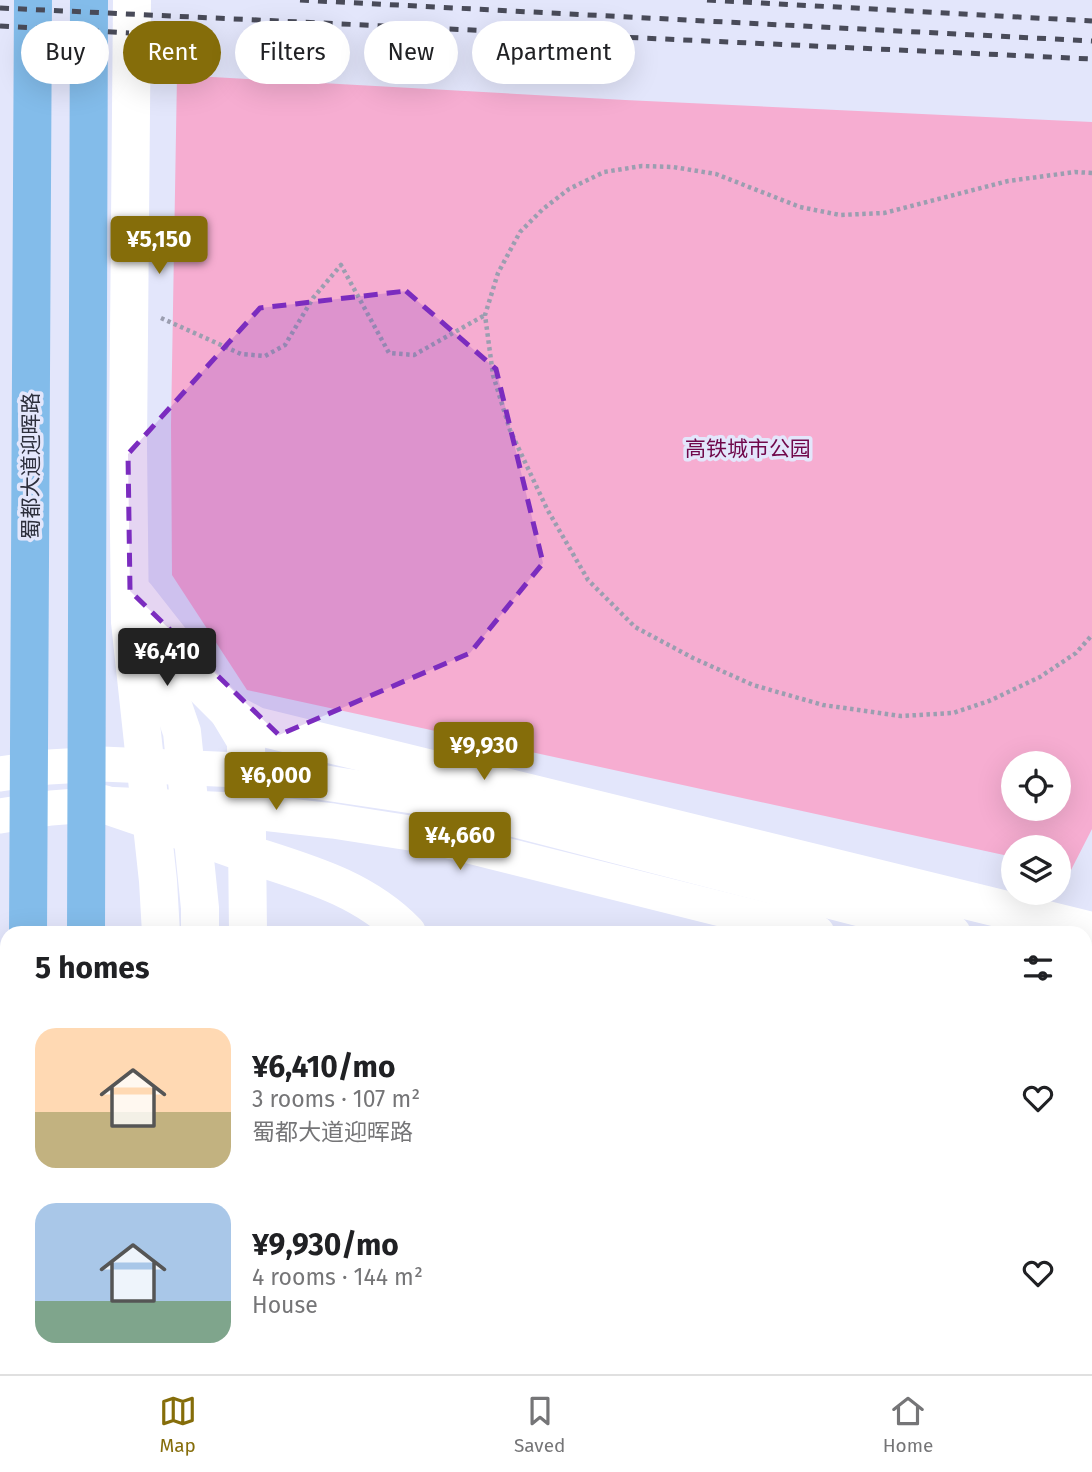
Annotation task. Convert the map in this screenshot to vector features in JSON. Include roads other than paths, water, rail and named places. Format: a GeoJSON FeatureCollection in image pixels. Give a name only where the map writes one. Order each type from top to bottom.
{"type":"FeatureCollection","features":[{"type":"Feature","properties":{"kind":"highway","name":"蜀都大道迎晖路"},"geometry":{"type":"LineString","coordinates":[[28,926],[33,0]]}},
{"type":"Feature","properties":{"kind":"highway"},"geometry":{"type":"LineString","coordinates":[[86,926],[89,0]]}},
{"type":"Feature","properties":{"kind":"main road"},"geometry":{"type":"LineString","coordinates":[[132,0],[128,445],[130,622],[159,881],[161,926]]}},
{"type":"Feature","properties":{"kind":"main road"},"geometry":{"type":"LineString","coordinates":[[128,445],[136,596],[182,732],[200,920]]}},
{"type":"Feature","properties":{"kind":"main road"},"geometry":{"type":"LineString","coordinates":[[136,596],[187,661],[202,685],[228,711],[246,741],[248,926]]}},
{"type":"Feature","properties":{"kind":"main road"},"geometry":{"type":"LineString","coordinates":[[228,711],[256,726],[1072,926]]}},
{"type":"Feature","properties":{"kind":"main road"},"geometry":{"type":"LineString","coordinates":[[103,804],[313,874],[359,895],[400,926]]}},
{"type":"Feature","properties":{"kind":"street"},"geometry":{"type":"LineString","coordinates":[[0,774],[49,767],[102,764],[239,770],[439,800],[926,926]]}},
{"type":"Feature","properties":{"kind":"street"},"geometry":{"type":"LineString","coordinates":[[0,816],[103,804],[234,810],[332,821],[429,836],[789,926]]}},
{"type":"Feature","properties":{"kind":"railway"},"geometry":{"type":"LineString","coordinates":[[300,0],[1092,41]]}},
{"type":"Feature","properties":{"kind":"railway"},"geometry":{"type":"LineString","coordinates":[[707,0],[1092,21]]}},
{"type":"Feature","properties":{"kind":"railway"},"geometry":{"type":"LineString","coordinates":[[0,8],[1092,59]]}},
{"type":"Feature","properties":{"kind":"railway"},"geometry":{"type":"LineString","coordinates":[[0,26],[123,33]]}},
{"type":"Feature","properties":{"kind":"park label","name":"高铁城市公园"},"geometry":{"type":"Point","coordinates":[748,449]}}]}
